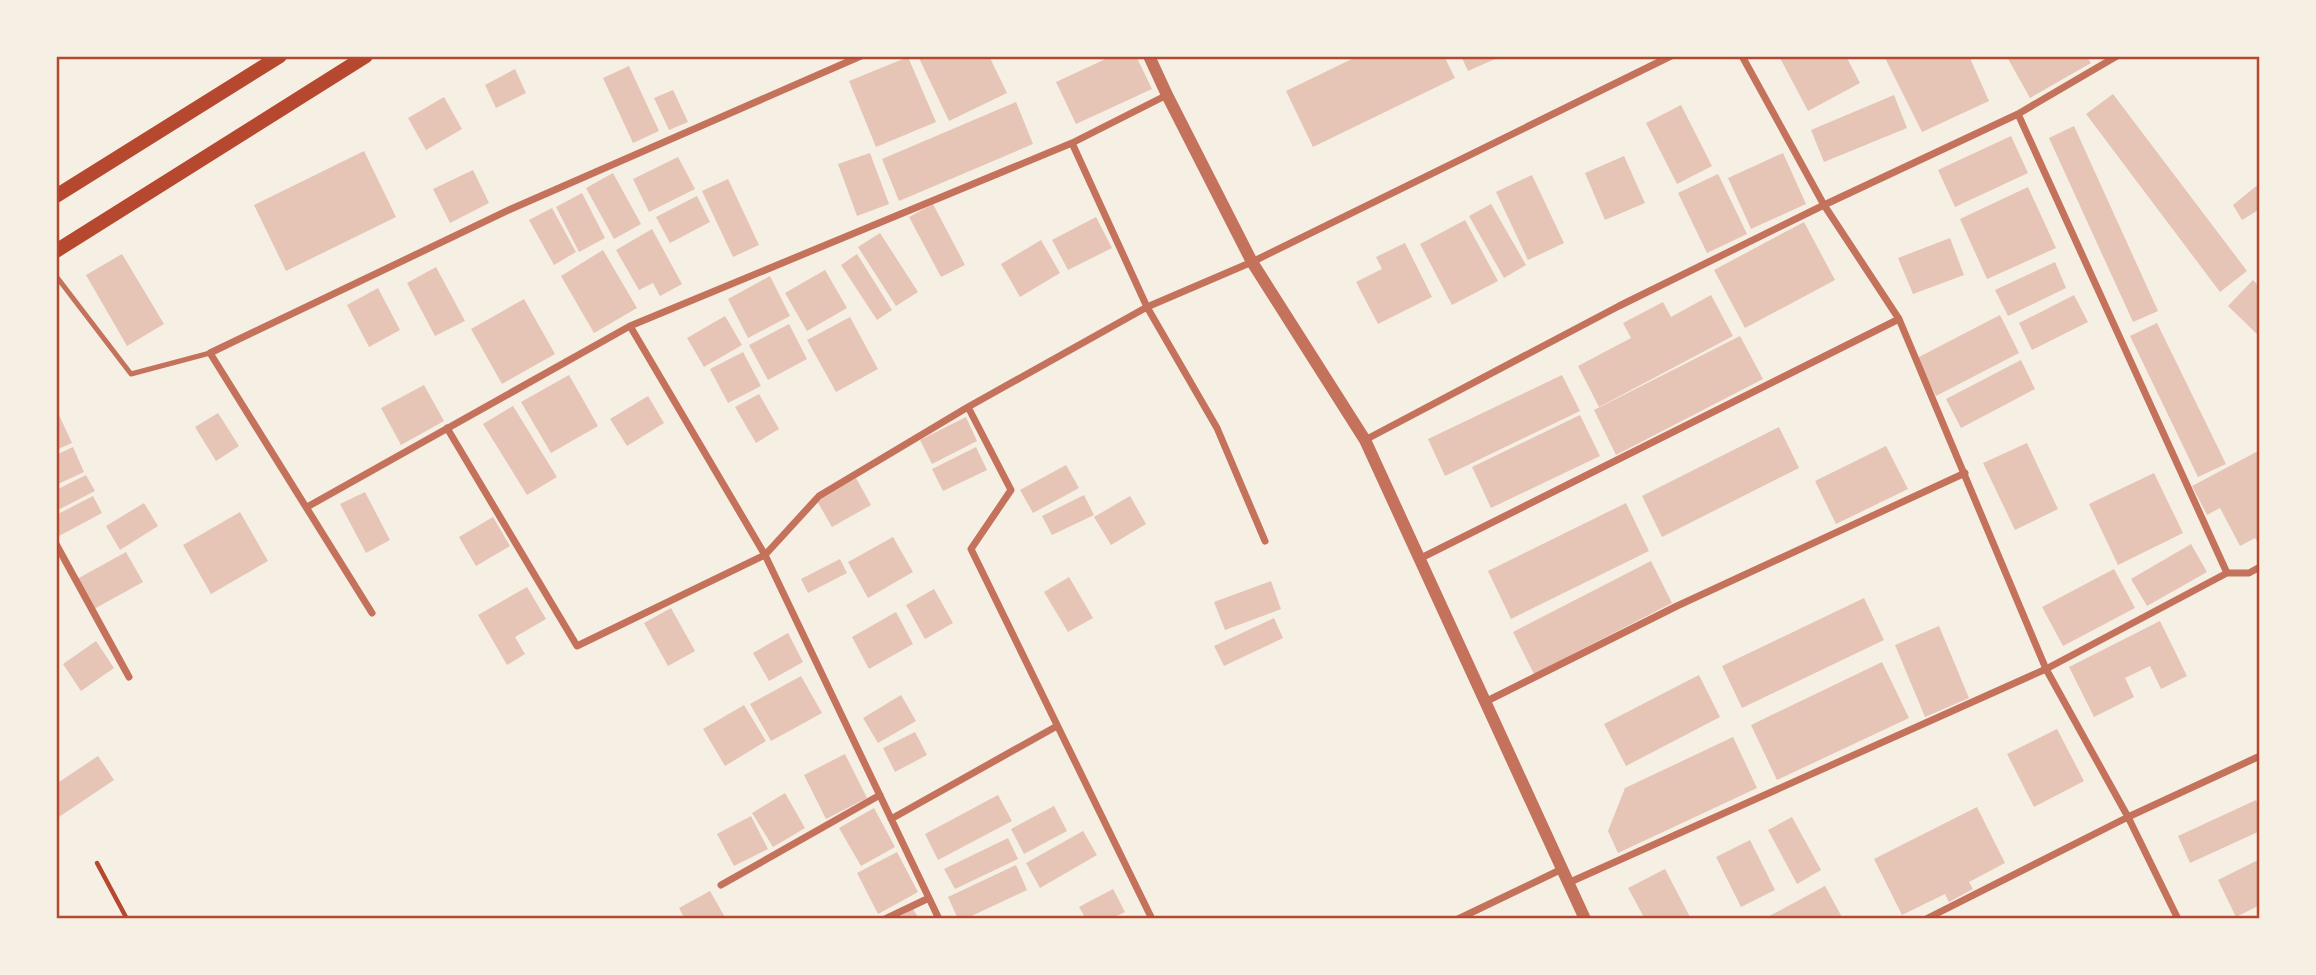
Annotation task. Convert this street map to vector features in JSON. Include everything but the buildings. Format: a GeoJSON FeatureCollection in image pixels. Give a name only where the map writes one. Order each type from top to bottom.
{"type":"FeatureCollection","features":[{"type":"Feature","properties":{"kind":"main road"},"geometry":{"type":"LineString","coordinates":[[56,196],[280,56]]}},
{"type":"Feature","properties":{"kind":"main road"},"geometry":{"type":"LineString","coordinates":[[56,251],[366,56]]}},
{"type":"Feature","properties":{"kind":"street"},"geometry":{"type":"LineString","coordinates":[[372,613],[210,353],[511,209],[861,56]]}},
{"type":"Feature","properties":{"kind":"street"},"geometry":{"type":"LineString","coordinates":[[1149,56],[1252,262],[1365,440],[1585,919]]}},
{"type":"Feature","properties":{"kind":"street"},"geometry":{"type":"LineString","coordinates":[[447,428],[577,646],[765,555],[819,496],[968,407],[1147,307],[1252,262],[1671,56]]}},
{"type":"Feature","properties":{"kind":"street"},"geometry":{"type":"LineString","coordinates":[[1742,56],[1824,205],[1899,319],[2046,669],[2128,817],[2178,919]]}},
{"type":"Feature","properties":{"kind":"street"},"geometry":{"type":"LineString","coordinates":[[1365,440],[1619,306],[1824,205],[2018,114],[2117,56]]}},
{"type":"Feature","properties":{"kind":"street"},"geometry":{"type":"LineString","coordinates":[[307,507],[629,326],[1072,143],[1167,95]]}},
{"type":"Feature","properties":{"kind":"street"},"geometry":{"type":"LineString","coordinates":[[2018,114],[2227,573]]}},
{"type":"Feature","properties":{"kind":"street"},"geometry":{"type":"LineString","coordinates":[[1072,143],[1147,307],[1217,428],[1265,541]]}},
{"type":"Feature","properties":{"kind":"street"},"geometry":{"type":"LineString","coordinates":[[1419,559],[1899,319]]}},
{"type":"Feature","properties":{"kind":"street"},"geometry":{"type":"LineString","coordinates":[[629,326],[765,555],[939,919]]}},
{"type":"Feature","properties":{"kind":"street"},"geometry":{"type":"LineString","coordinates":[[968,407],[1011,490],[971,549],[1152,919]]}},
{"type":"Feature","properties":{"kind":"street"},"geometry":{"type":"LineString","coordinates":[[1485,702],[1677,606],[1965,473]]}},
{"type":"Feature","properties":{"kind":"street"},"geometry":{"type":"LineString","coordinates":[[56,544],[129,677]]}},
{"type":"Feature","properties":{"kind":"street"},"geometry":{"type":"LineString","coordinates":[[1568,883],[2046,669],[2227,573],[2249,573],[2260,567]]}},
{"type":"Feature","properties":{"kind":"street"},"geometry":{"type":"LineString","coordinates":[[891,819],[1057,726]]}},
{"type":"Feature","properties":{"kind":"street"},"geometry":{"type":"LineString","coordinates":[[1926,919],[2128,817],[2260,756]]}},
{"type":"Feature","properties":{"kind":"street"},"geometry":{"type":"LineString","coordinates":[[720,886],[880,796]]}},
{"type":"Feature","properties":{"kind":"street"},"geometry":{"type":"LineString","coordinates":[[1458,919],[1562,869]]}},
{"type":"Feature","properties":{"kind":"street"},"geometry":{"type":"LineString","coordinates":[[885,919],[929,898]]}},
{"type":"Feature","properties":{"kind":"lane"},"geometry":{"type":"LineString","coordinates":[[56,276],[131,374],[210,353]]}},
{"type":"Feature","properties":{"kind":"path"},"geometry":{"type":"LineString","coordinates":[[97,863],[127,919]]}}]}
